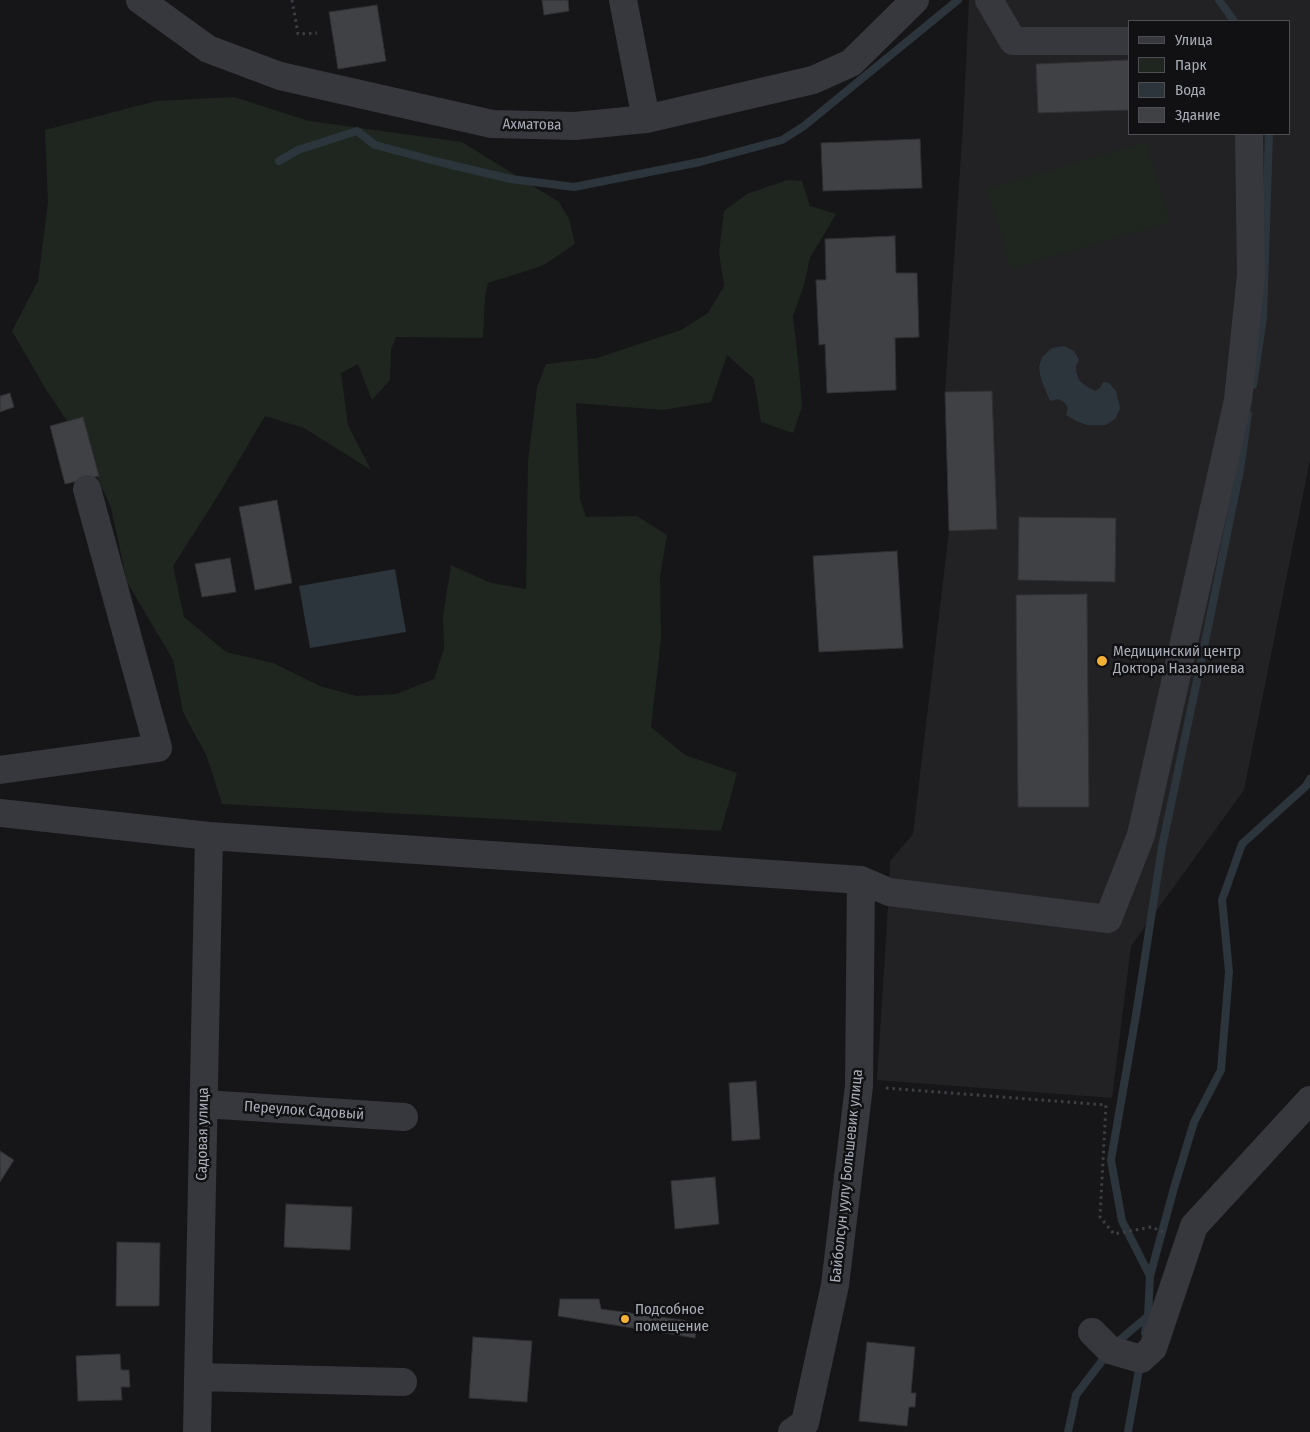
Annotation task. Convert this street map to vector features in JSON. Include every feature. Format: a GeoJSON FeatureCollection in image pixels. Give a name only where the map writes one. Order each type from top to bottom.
{"type":"FeatureCollection","features":[{"type":"Feature","properties":{"kind":"street","name":"Ахматова"},"geometry":{"type":"LineString","coordinates":[[140,0],[208,49],[280,76],[492,124],[575,126],[646,119],[814,80],[852,63],[915,0]]}},
{"type":"Feature","properties":{"kind":"street"},"geometry":{"type":"LineString","coordinates":[[623,0],[646,119]]}},
{"type":"Feature","properties":{"kind":"street"},"geometry":{"type":"LineString","coordinates":[[989,0],[1013,41],[1128,42]]}},
{"type":"Feature","properties":{"kind":"street"},"geometry":{"type":"LineString","coordinates":[[0,814],[209,836],[861,880],[889,892],[1108,919],[1141,835],[1238,400],[1251,275],[1249,135]]}},
{"type":"Feature","properties":{"kind":"street"},"geometry":{"type":"LineString","coordinates":[[0,770],[158,748],[87,489]]}},
{"type":"Feature","properties":{"kind":"street","name":"Садовая улица"},"geometry":{"type":"LineString","coordinates":[[197,1432],[209,836]]}},
{"type":"Feature","properties":{"kind":"street","name":"Байболсун уулу Большевик улица"},"geometry":{"type":"LineString","coordinates":[[792,1432],[806,1423],[835,1286],[859,1086],[861,880]]}},
{"type":"Feature","properties":{"kind":"street"},"geometry":{"type":"LineString","coordinates":[[1092,1332],[1110,1350],[1141,1359],[1153,1348],[1194,1226],[1310,1100]]}},
{"type":"Feature","properties":{"kind":"street","name":"Переулок Садовый"},"geometry":{"type":"LineString","coordinates":[[204,1104],[404,1117]]}},
{"type":"Feature","properties":{"kind":"street"},"geometry":{"type":"LineString","coordinates":[[198,1377],[403,1382]]}},
{"type":"Feature","properties":{"kind":"path"},"geometry":{"type":"LineString","coordinates":[[292,0],[298,34],[317,33]]}},
{"type":"Feature","properties":{"kind":"path"},"geometry":{"type":"LineString","coordinates":[[859,1086],[1106,1105],[1100,1217],[1114,1234],[1151,1227],[1167,1233]]}},
{"type":"Feature","properties":{"kind":"shaded area","name":"Медицинский центр Доктора Назарлиева"},"geometry":{"type":"Polygon","coordinates":[[[969,0],[1310,0],[1310,460],[1244,790],[1131,946],[1112,1098],[877,1080],[890,861],[913,834],[949,531],[945,392],[963,125],[969,0]]]}},
{"type":"Feature","properties":{"kind":"green space"},"geometry":{"type":"Polygon","coordinates":[[[234,97],[309,121],[462,142],[559,202],[569,219],[575,244],[542,266],[488,283],[485,296],[483,338],[396,337],[391,350],[390,380],[372,400],[358,364],[341,373],[348,425],[371,470],[304,428],[265,416],[219,494],[173,566],[184,617],[226,652],[273,663],[320,686],[356,696],[396,694],[434,679],[444,649],[443,617],[451,565],[491,583],[526,589],[528,461],[537,388],[546,364],[597,358],[681,330],[708,313],[724,286],[719,253],[724,211],[747,194],[787,180],[802,181],[810,206],[836,214],[810,258],[804,285],[793,316],[802,407],[793,433],[761,422],[754,379],[727,355],[711,402],[662,410],[576,403],[580,499],[586,517],[637,516],[667,535],[660,576],[661,639],[651,727],[685,755],[737,773],[721,831],[222,804],[207,757],[183,712],[173,660],[127,582],[111,508],[82,443],[45,388],[12,331],[38,281],[48,202],[45,130],[156,101],[234,97]]]}},
{"type":"Feature","properties":{"kind":"green space"},"geometry":{"type":"Polygon","coordinates":[[[1146,142],[1170,222],[1011,269],[987,189],[1146,142]]]}},
{"type":"Feature","properties":{"kind":"water"},"geometry":{"type":"Polygon","coordinates":[[[1064,346],[1074,351],[1079,360],[1076,372],[1079,380],[1095,391],[1100,388],[1103,382],[1109,383],[1116,391],[1120,408],[1116,418],[1106,425],[1087,425],[1076,421],[1066,415],[1068,408],[1064,402],[1058,399],[1050,401],[1041,379],[1039,367],[1042,357],[1052,348],[1064,346]]]}},
{"type":"Feature","properties":{"kind":"water"},"geometry":{"type":"Polygon","coordinates":[[[395,569],[406,632],[310,648],[299,586],[395,569]]]}},
{"type":"Feature","properties":{"kind":"building"},"geometry":{"type":"Polygon","coordinates":[[[542,0],[568,0],[569,11],[544,15],[542,0]]]}},
{"type":"Feature","properties":{"kind":"building"},"geometry":{"type":"Polygon","coordinates":[[[377,5],[386,61],[338,69],[329,12],[377,5]]]}},
{"type":"Feature","properties":{"kind":"building"},"geometry":{"type":"Polygon","coordinates":[[[1128,60],[1128,110],[1038,113],[1036,64],[1128,60]]]}},
{"type":"Feature","properties":{"kind":"building"},"geometry":{"type":"Polygon","coordinates":[[[920,139],[922,188],[823,191],[821,143],[920,139]]]}},
{"type":"Feature","properties":{"kind":"building"},"geometry":{"type":"Polygon","coordinates":[[[895,236],[896,273],[917,273],[919,337],[895,338],[896,390],[827,393],[825,344],[819,345],[816,280],[826,280],[825,239],[895,236]]]}},
{"type":"Feature","properties":{"kind":"building"},"geometry":{"type":"Polygon","coordinates":[[[992,391],[997,529],[949,531],[945,392],[992,391]]]}},
{"type":"Feature","properties":{"kind":"building"},"geometry":{"type":"Polygon","coordinates":[[[10,393],[14,407],[0,412],[0,396],[10,393]]]}},
{"type":"Feature","properties":{"kind":"building"},"geometry":{"type":"Polygon","coordinates":[[[83,417],[99,476],[65,484],[50,426],[83,417]]]}},
{"type":"Feature","properties":{"kind":"building"},"geometry":{"type":"Polygon","coordinates":[[[277,500],[292,583],[255,590],[239,507],[277,500]]]}},
{"type":"Feature","properties":{"kind":"building"},"geometry":{"type":"Polygon","coordinates":[[[1019,517],[1116,518],[1115,582],[1018,580],[1019,517]]]}},
{"type":"Feature","properties":{"kind":"building"},"geometry":{"type":"Polygon","coordinates":[[[897,551],[903,648],[819,652],[813,556],[897,551]]]}},
{"type":"Feature","properties":{"kind":"building"},"geometry":{"type":"Polygon","coordinates":[[[230,558],[236,592],[202,597],[195,564],[230,558]]]}},
{"type":"Feature","properties":{"kind":"building"},"geometry":{"type":"Polygon","coordinates":[[[1087,594],[1089,807],[1018,807],[1016,595],[1087,594]]]}},
{"type":"Feature","properties":{"kind":"building"},"geometry":{"type":"Polygon","coordinates":[[[756,1081],[760,1139],[732,1141],[729,1083],[756,1081]]]}},
{"type":"Feature","properties":{"kind":"building"},"geometry":{"type":"Polygon","coordinates":[[[0,1151],[14,1160],[0,1182],[0,1151]]]}},
{"type":"Feature","properties":{"kind":"building"},"geometry":{"type":"Polygon","coordinates":[[[715,1177],[719,1224],[675,1229],[671,1181],[715,1177]]]}},
{"type":"Feature","properties":{"kind":"building"},"geometry":{"type":"Polygon","coordinates":[[[286,1204],[352,1207],[350,1250],[284,1247],[286,1204]]]}},
{"type":"Feature","properties":{"kind":"building"},"geometry":{"type":"Polygon","coordinates":[[[117,1242],[160,1243],[159,1306],[116,1306],[117,1242]]]}},
{"type":"Feature","properties":{"kind":"building","name":"Подсобное помещение"},"geometry":{"type":"Polygon","coordinates":[[[560,1299],[599,1299],[601,1309],[697,1322],[695,1338],[558,1316],[560,1299]]]}},
{"type":"Feature","properties":{"kind":"building"},"geometry":{"type":"Polygon","coordinates":[[[473,1337],[532,1341],[527,1402],[469,1398],[473,1337]]]}},
{"type":"Feature","properties":{"kind":"building"},"geometry":{"type":"Polygon","coordinates":[[[867,1342],[915,1347],[911,1393],[916,1393],[915,1407],[909,1407],[907,1426],[859,1421],[867,1342]]]}},
{"type":"Feature","properties":{"kind":"building"},"geometry":{"type":"Polygon","coordinates":[[[120,1354],[121,1370],[129,1370],[130,1387],[121,1387],[122,1400],[78,1401],[76,1356],[120,1354]]]}},
{"type":"Feature","properties":{"kind":"waterway"},"geometry":{"type":"LineString","coordinates":[[279,161],[298,150],[357,131],[375,145],[443,163],[511,179],[574,187],[700,162],[782,140],[804,126],[958,0]]}},
{"type":"Feature","properties":{"kind":"waterway"},"geometry":{"type":"LineString","coordinates":[[1219,0],[1233,20]]}},
{"type":"Feature","properties":{"kind":"waterway"},"geometry":{"type":"LineString","coordinates":[[1253,385],[1263,318],[1269,135]]}},
{"type":"Feature","properties":{"kind":"waterway"},"geometry":{"type":"LineString","coordinates":[[1150,1276],[1122,1221],[1111,1160],[1162,847],[1240,470],[1248,414]]}},
{"type":"Feature","properties":{"kind":"waterway"},"geometry":{"type":"LineString","coordinates":[[1145,1333],[1148,1316],[1150,1276],[1174,1188],[1194,1122],[1221,1070],[1229,972],[1222,900],[1242,844],[1306,786],[1310,779]]}},
{"type":"Feature","properties":{"kind":"waterway"},"geometry":{"type":"LineString","coordinates":[[1115,1344],[1148,1316]]}},
{"type":"Feature","properties":{"kind":"waterway"},"geometry":{"type":"LineString","coordinates":[[1068,1432],[1076,1395],[1108,1353]]}},
{"type":"Feature","properties":{"kind":"waterway"},"geometry":{"type":"LineString","coordinates":[[1128,1432],[1140,1364]]}},
{"type":"Feature","properties":{"kind":"place","name":"Медицинский центр Доктора Назарлиева"},"geometry":{"type":"Point","coordinates":[1102,661]}},
{"type":"Feature","properties":{"kind":"place","name":"Подсобное помещение"},"geometry":{"type":"Point","coordinates":[625,1319]}}]}
